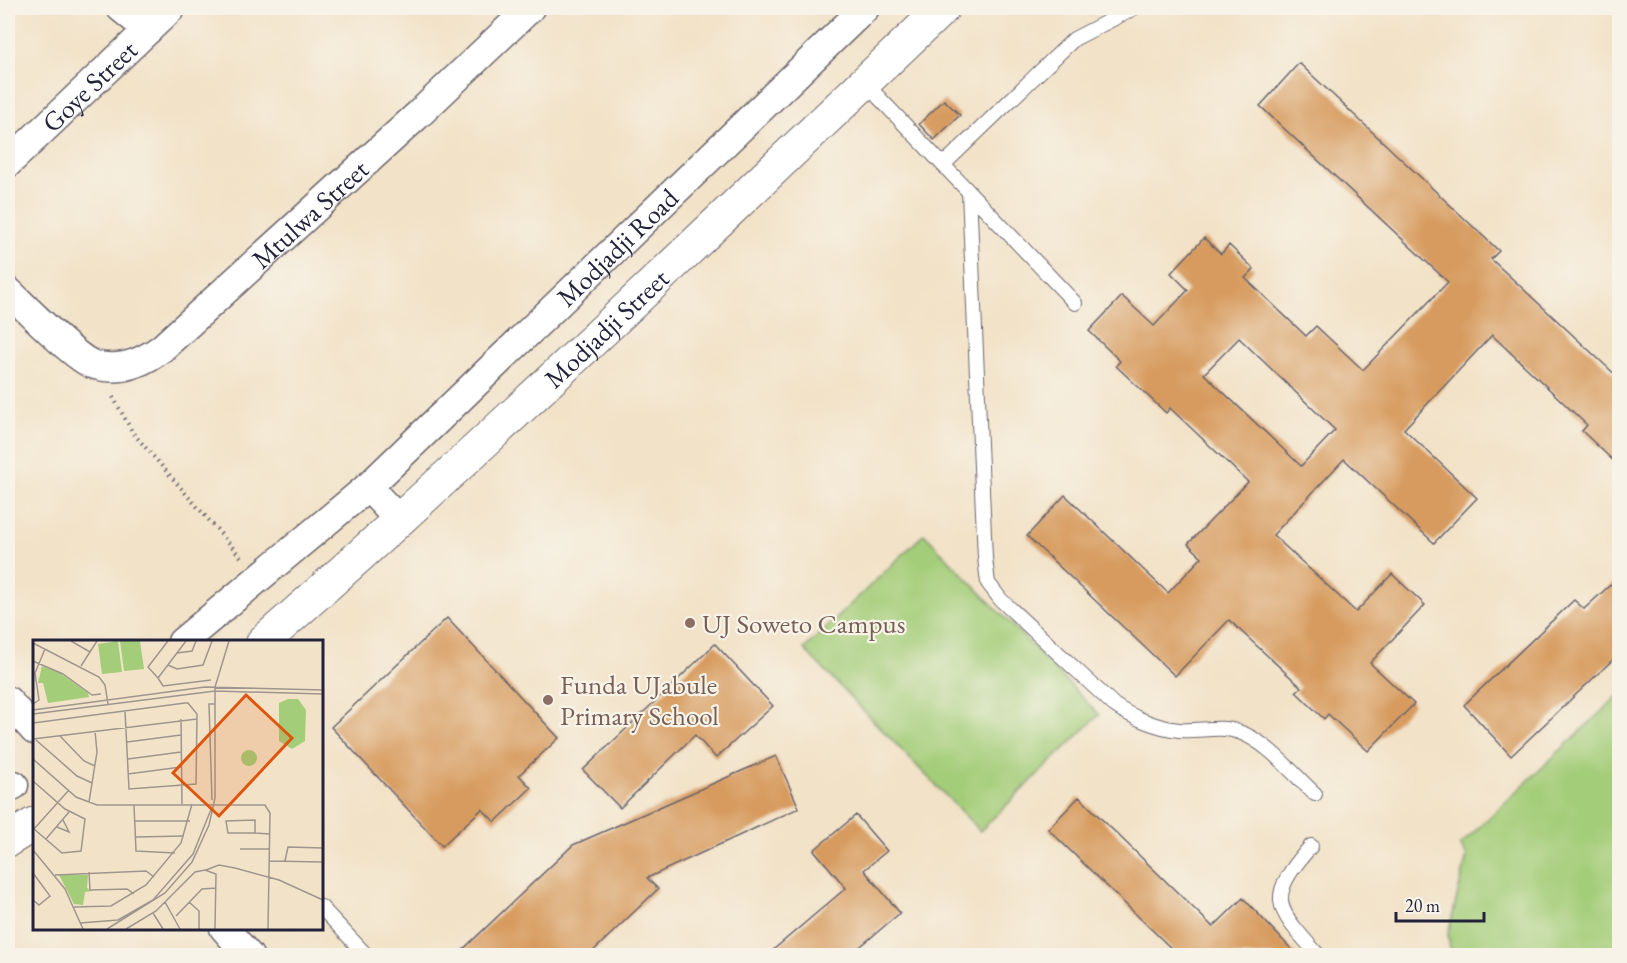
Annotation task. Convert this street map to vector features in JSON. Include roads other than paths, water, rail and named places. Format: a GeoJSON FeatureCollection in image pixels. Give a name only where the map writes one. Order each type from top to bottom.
{"type":"FeatureCollection","features":[{"type":"Feature","properties":{"kind":"street"},"geometry":{"type":"LineString","coordinates":[[121,8],[148,30]]}},
{"type":"Feature","properties":{"kind":"street","name":"Goye Street"},"geometry":{"type":"LineString","coordinates":[[8,163],[171,8]]}},
{"type":"Feature","properties":{"kind":"street","name":"Mtulwa Street"},"geometry":{"type":"LineString","coordinates":[[8,291],[91,364],[125,366],[143,362],[162,348],[412,121],[530,8]]}},
{"type":"Feature","properties":{"kind":"street","name":"Modjadji Road"},"geometry":{"type":"LineString","coordinates":[[184,640],[368,487],[866,8]]}},
{"type":"Feature","properties":{"kind":"street","name":"Modjadji Street"},"geometry":{"type":"LineString","coordinates":[[265,640],[400,521],[943,8]]}},
{"type":"Feature","properties":{"kind":"street"},"geometry":{"type":"LineString","coordinates":[[368,487],[400,521]]}},
{"type":"Feature","properties":{"kind":"street"},"geometry":{"type":"LineString","coordinates":[[8,701],[33,729]]}},
{"type":"Feature","properties":{"kind":"street"},"geometry":{"type":"LineString","coordinates":[[8,840],[33,825]]}},
{"type":"Feature","properties":{"kind":"street"},"geometry":{"type":"LineString","coordinates":[[226,930],[249,956]]}},
{"type":"Feature","properties":{"kind":"lane"},"geometry":{"type":"LineString","coordinates":[[943,165],[1074,39],[1134,8]]}},
{"type":"Feature","properties":{"kind":"lane"},"geometry":{"type":"LineString","coordinates":[[864,82],[1075,303]]}},
{"type":"Feature","properties":{"kind":"lane"},"geometry":{"type":"LineString","coordinates":[[969,192],[984,546],[988,583],[1001,600],[1114,705],[1128,714],[1178,730],[1220,729],[1239,732],[1259,742],[1315,794]]}},
{"type":"Feature","properties":{"kind":"lane"},"geometry":{"type":"LineString","coordinates":[[1311,846],[1287,873],[1281,888],[1280,901],[1286,914],[1319,956]]}},
{"type":"Feature","properties":{"kind":"lane"},"geometry":{"type":"LineString","coordinates":[[322,908],[367,956]]}},
{"type":"Feature","properties":{"kind":"place","name":"UJ Soweto Campus"},"geometry":{"type":"Point","coordinates":[690,623]}},
{"type":"Feature","properties":{"kind":"place","name":"Funda UJabule Primary School"},"geometry":{"type":"Point","coordinates":[548,700]}}]}
